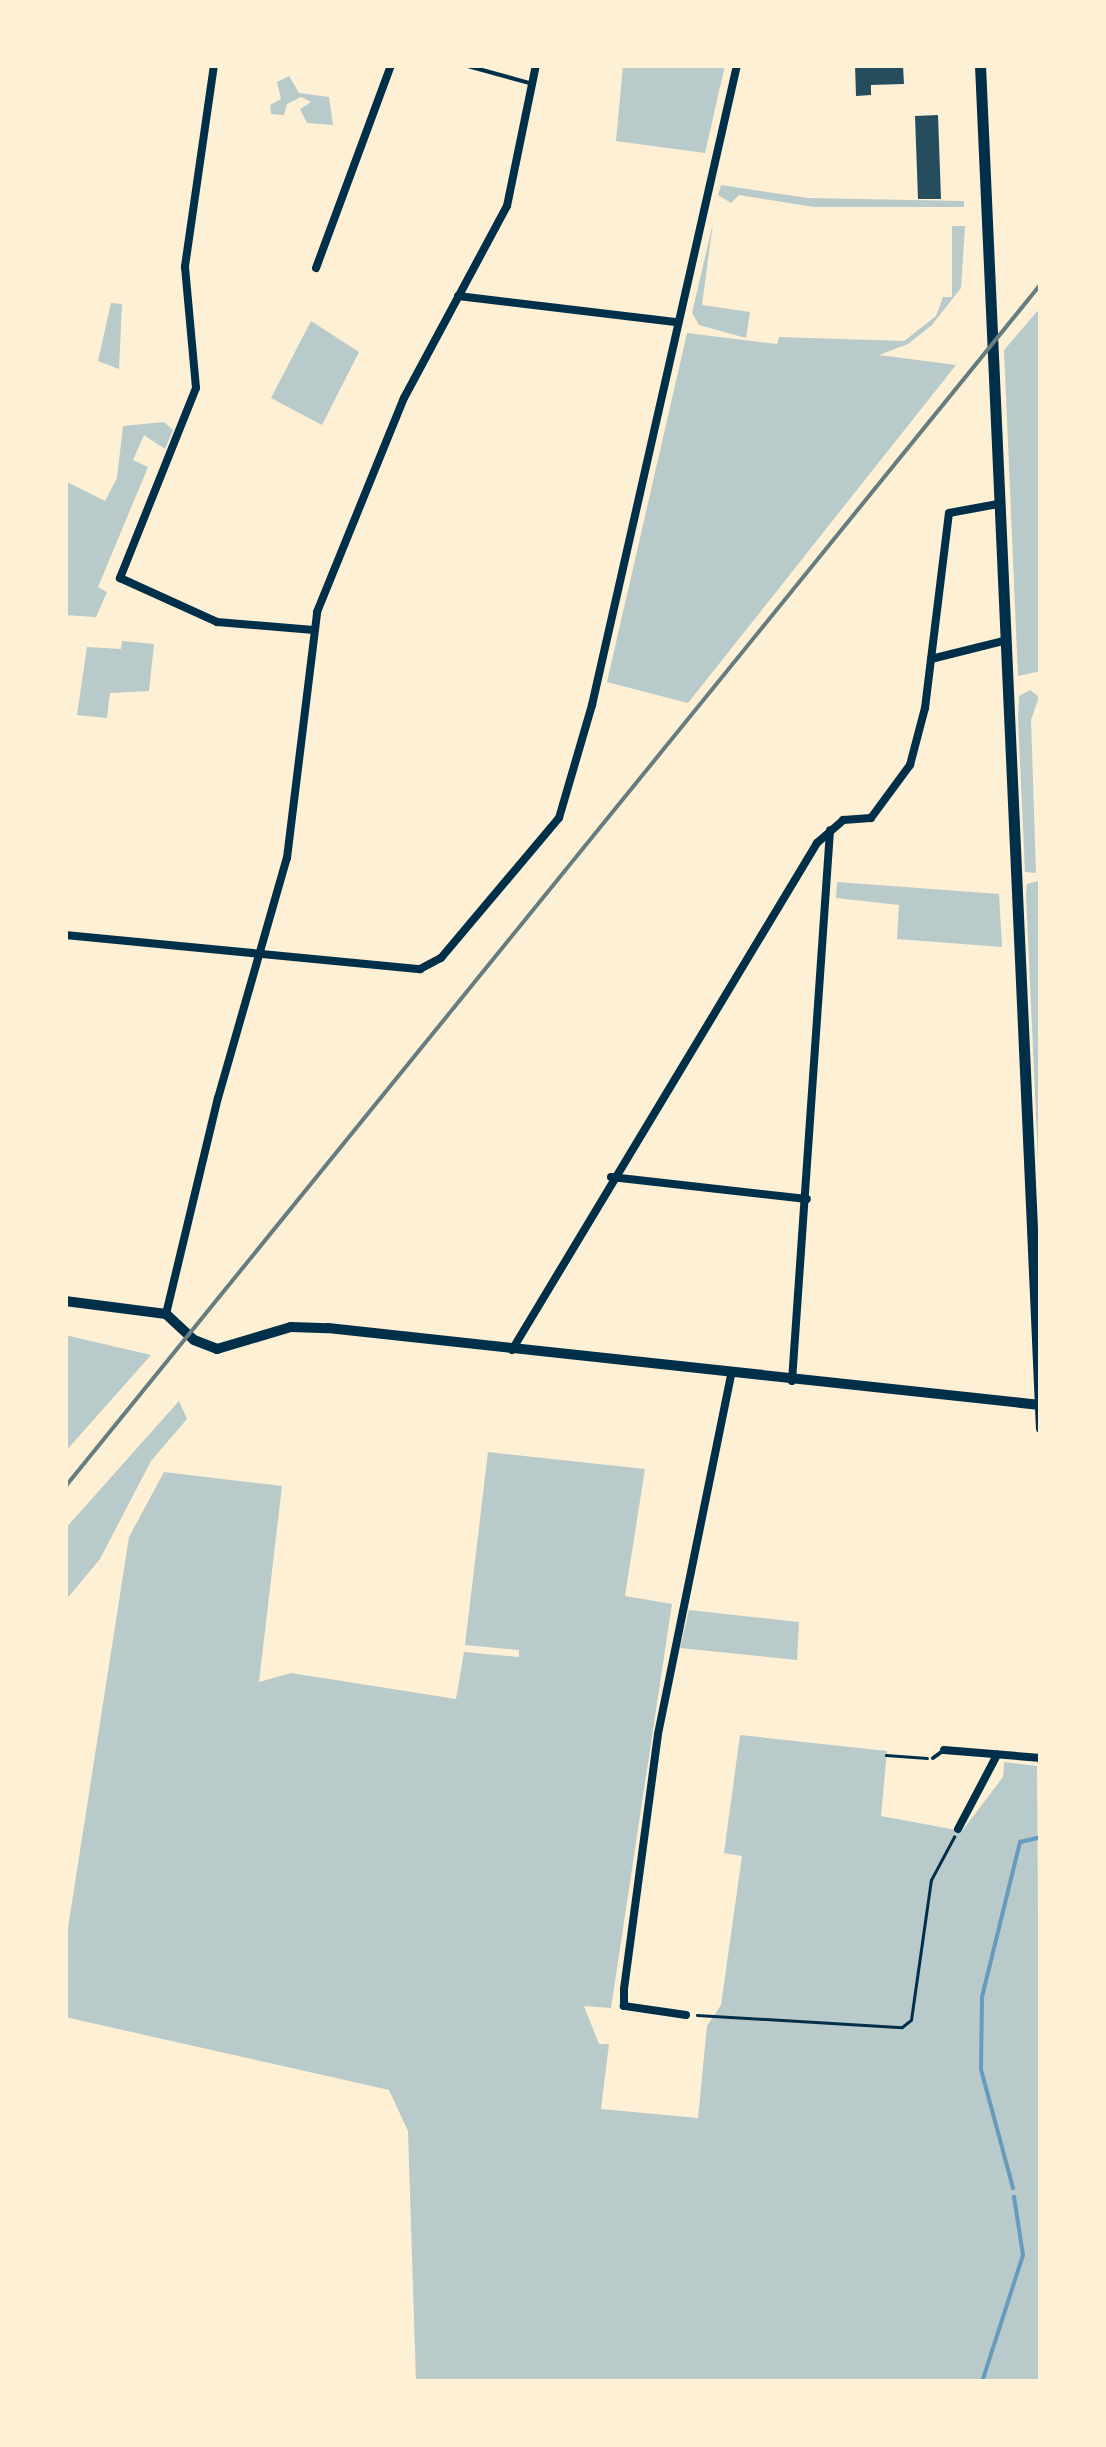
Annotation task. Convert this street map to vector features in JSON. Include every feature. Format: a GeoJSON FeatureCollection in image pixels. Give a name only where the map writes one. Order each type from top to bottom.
{"type":"FeatureCollection","features":[{"type":"Feature","properties":{"kind":"main road"},"geometry":{"type":"LineString","coordinates":[[980,65],[1041,1428]]}},
{"type":"Feature","properties":{"kind":"street"},"geometry":{"type":"LineString","coordinates":[[214,65],[184,267],[196,388],[120,578],[216,622],[314,630]]}},
{"type":"Feature","properties":{"kind":"street"},"geometry":{"type":"LineString","coordinates":[[316,268],[391,65]]}},
{"type":"Feature","properties":{"kind":"street"},"geometry":{"type":"LineString","coordinates":[[166,1314],[218,1098],[263,955],[288,858],[314,630],[404,398],[511,195],[536,65]]}},
{"type":"Feature","properties":{"kind":"street"},"geometry":{"type":"LineString","coordinates":[[65,935],[412,971],[441,958],[566,806],[737,65]]}},
{"type":"Feature","properties":{"kind":"street"},"geometry":{"type":"LineString","coordinates":[[458,296],[677,322]]}},
{"type":"Feature","properties":{"kind":"street"},"geometry":{"type":"LineString","coordinates":[[512,1350],[611,1177],[830,830],[843,820],[871,818],[910,765],[932,659],[949,513],[998,504]]}},
{"type":"Feature","properties":{"kind":"street"},"geometry":{"type":"LineString","coordinates":[[932,659],[1004,641]]}},
{"type":"Feature","properties":{"kind":"street"},"geometry":{"type":"LineString","coordinates":[[792,1381],[830,830]]}},
{"type":"Feature","properties":{"kind":"street"},"geometry":{"type":"LineString","coordinates":[[611,1177],[807,1199]]}},
{"type":"Feature","properties":{"kind":"street"},"geometry":{"type":"LineString","coordinates":[[65,1301],[166,1314],[194,1340],[217,1349],[291,1327],[1040,1406]]}},
{"type":"Feature","properties":{"kind":"street"},"geometry":{"type":"LineString","coordinates":[[686,2015],[624,2006],[658,1734],[731,1375]]}},
{"type":"Feature","properties":{"kind":"street"},"geometry":{"type":"LineString","coordinates":[[944,1750],[1041,1758]]}},
{"type":"Feature","properties":{"kind":"street"},"geometry":{"type":"LineString","coordinates":[[958,1829],[996,1755]]}},
{"type":"Feature","properties":{"kind":"lane"},"geometry":{"type":"LineString","coordinates":[[464,65],[533,84]]}},
{"type":"Feature","properties":{"kind":"lane"},"geometry":{"type":"LineString","coordinates":[[933,1758],[944,1750]]}},
{"type":"Feature","properties":{"kind":"path"},"geometry":{"type":"LineString","coordinates":[[886,1755],[933,1758]]}},
{"type":"Feature","properties":{"kind":"path"},"geometry":{"type":"LineString","coordinates":[[686,2015],[902,2028],[911,2020],[931,1880],[958,1829]]}},
{"type":"Feature","properties":{"kind":"shaded area"},"geometry":{"type":"Polygon","coordinates":[[[623,65],[725,65],[705,153],[616,141],[623,65]]]}},
{"type":"Feature","properties":{"kind":"shaded area"},"geometry":{"type":"Polygon","coordinates":[[[289,76],[299,93],[329,97],[333,125],[307,123],[300,109],[311,102],[301,97],[287,104],[284,115],[271,114],[270,105],[281,99],[277,82],[289,76]]]}},
{"type":"Feature","properties":{"kind":"shaded area"},"geometry":{"type":"Polygon","coordinates":[[[721,185],[808,198],[964,201],[964,207],[814,207],[739,195],[731,203],[718,195],[721,185]]]}},
{"type":"Feature","properties":{"kind":"shaded area"},"geometry":{"type":"Polygon","coordinates":[[[713,223],[702,305],[750,312],[746,338],[699,325],[692,313],[713,223]]]}},
{"type":"Feature","properties":{"kind":"shaded area"},"geometry":{"type":"Polygon","coordinates":[[[952,226],[965,226],[961,288],[932,325],[908,344],[879,355],[956,365],[688,703],[607,682],[687,333],[777,344],[779,337],[904,341],[936,316],[943,297],[952,297],[952,226]]]}},
{"type":"Feature","properties":{"kind":"shaded area"},"geometry":{"type":"Polygon","coordinates":[[[111,303],[122,304],[119,369],[98,361],[111,303]]]}},
{"type":"Feature","properties":{"kind":"shaded area"},"geometry":{"type":"Polygon","coordinates":[[[1041,307],[1041,671],[1018,676],[1004,350],[1041,307]]]}},
{"type":"Feature","properties":{"kind":"shaded area"},"geometry":{"type":"Polygon","coordinates":[[[311,321],[359,352],[322,425],[271,398],[311,321]]]}},
{"type":"Feature","properties":{"kind":"shaded area"},"geometry":{"type":"Polygon","coordinates":[[[164,422],[173,430],[165,449],[144,435],[133,460],[148,467],[98,587],[107,592],[96,617],[65,615],[65,481],[105,501],[117,478],[123,426],[164,422]]]}},
{"type":"Feature","properties":{"kind":"shaded area"},"geometry":{"type":"Polygon","coordinates":[[[122,641],[154,644],[149,691],[110,693],[107,718],[77,715],[87,647],[121,649],[122,641]]]}},
{"type":"Feature","properties":{"kind":"shaded area"},"geometry":{"type":"Polygon","coordinates":[[[1030,690],[1039,697],[1031,720],[1036,873],[1025,872],[1018,717],[1019,696],[1030,690]]]}},
{"type":"Feature","properties":{"kind":"shaded area"},"geometry":{"type":"Polygon","coordinates":[[[1038,881],[1041,1226],[1026,894],[1027,884],[1038,881]]]}},
{"type":"Feature","properties":{"kind":"shaded area"},"geometry":{"type":"Polygon","coordinates":[[[837,882],[999,894],[1002,947],[897,939],[899,905],[836,898],[837,882]]]}},
{"type":"Feature","properties":{"kind":"shaded area"},"geometry":{"type":"Polygon","coordinates":[[[65,1335],[151,1355],[65,1452],[65,1335]]]}},
{"type":"Feature","properties":{"kind":"shaded area"},"geometry":{"type":"Polygon","coordinates":[[[179,1401],[187,1419],[151,1461],[100,1559],[65,1601],[65,1529],[179,1401]]]}},
{"type":"Feature","properties":{"kind":"shaded area"},"geometry":{"type":"Polygon","coordinates":[[[488,1452],[645,1469],[625,1596],[672,1604],[611,2008],[584,2006],[599,2044],[609,2044],[601,2109],[698,2118],[707,2026],[721,2005],[742,1856],[724,1853],[740,1735],[887,1751],[881,1816],[962,1831],[1003,1777],[1004,1762],[1037,1766],[1041,2382],[416,2382],[408,2131],[389,2090],[65,2017],[65,1947],[129,1537],[164,1472],[282,1486],[259,1682],[291,1673],[456,1699],[464,1652],[519,1657],[519,1650],[465,1645],[488,1452]]]}},
{"type":"Feature","properties":{"kind":"shaded area"},"geometry":{"type":"Polygon","coordinates":[[[689,1610],[799,1622],[797,1660],[680,1648],[689,1610]]]}},
{"type":"Feature","properties":{"kind":"building"},"geometry":{"type":"Polygon","coordinates":[[[855,65],[903,65],[904,84],[871,85],[871,95],[856,96],[855,65]]]}},
{"type":"Feature","properties":{"kind":"building"},"geometry":{"type":"Polygon","coordinates":[[[938,115],[941,199],[918,199],[915,116],[938,115]]]}},
{"type":"Feature","properties":{"kind":"waterway"},"geometry":{"type":"LineString","coordinates":[[1013,2188],[981,2069],[982,1997],[1020,1842],[1041,1837]]}},
{"type":"Feature","properties":{"kind":"waterway"},"geometry":{"type":"LineString","coordinates":[[982,2382],[1023,2255],[1014,2197]]}},
{"type":"Feature","properties":{"kind":"railway"},"geometry":{"type":"LineString","coordinates":[[65,1487],[1041,284]]}}]}
